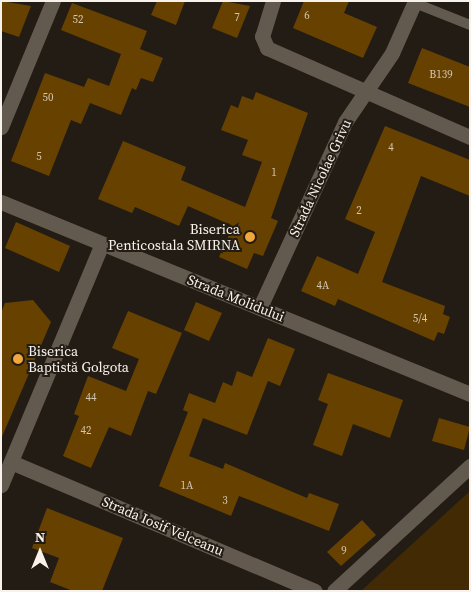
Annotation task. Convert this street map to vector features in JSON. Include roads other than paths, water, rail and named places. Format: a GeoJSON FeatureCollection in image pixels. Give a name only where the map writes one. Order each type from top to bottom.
{"type":"FeatureCollection","features":[{"type":"Feature","properties":{"kind":"street"},"geometry":{"type":"LineString","coordinates":[[1,127],[53,1]]}},
{"type":"Feature","properties":{"kind":"street"},"geometry":{"type":"LineString","coordinates":[[273,1],[262,36],[267,48],[364,94],[470,137]]}},
{"type":"Feature","properties":{"kind":"street","name":"Strada Nicolae Grivu"},"geometry":{"type":"LineString","coordinates":[[260,307],[344,122],[392,53],[415,2]]}},
{"type":"Feature","properties":{"kind":"street","name":"Strada Molidului"},"geometry":{"type":"LineString","coordinates":[[1,202],[470,394]]}},
{"type":"Feature","properties":{"kind":"street"},"geometry":{"type":"LineString","coordinates":[[1,485],[102,244]]}},
{"type":"Feature","properties":{"kind":"street","name":"Strada Iosif Velceanu"},"geometry":{"type":"LineString","coordinates":[[11,462],[315,591]]}},
{"type":"Feature","properties":{"kind":"street"},"geometry":{"type":"LineString","coordinates":[[334,591],[470,466]]}},
{"type":"Feature","properties":{"kind":"lane"},"geometry":{"type":"LineString","coordinates":[[415,2],[470,25]]}},
{"type":"Feature","properties":{"kind":"place","name":"Biserica Penticostala SMIRNA"},"geometry":{"type":"Point","coordinates":[250,237]}},
{"type":"Feature","properties":{"kind":"place","name":"Biserica Baptistă Golgota"},"geometry":{"type":"Point","coordinates":[18,359]}}]}
